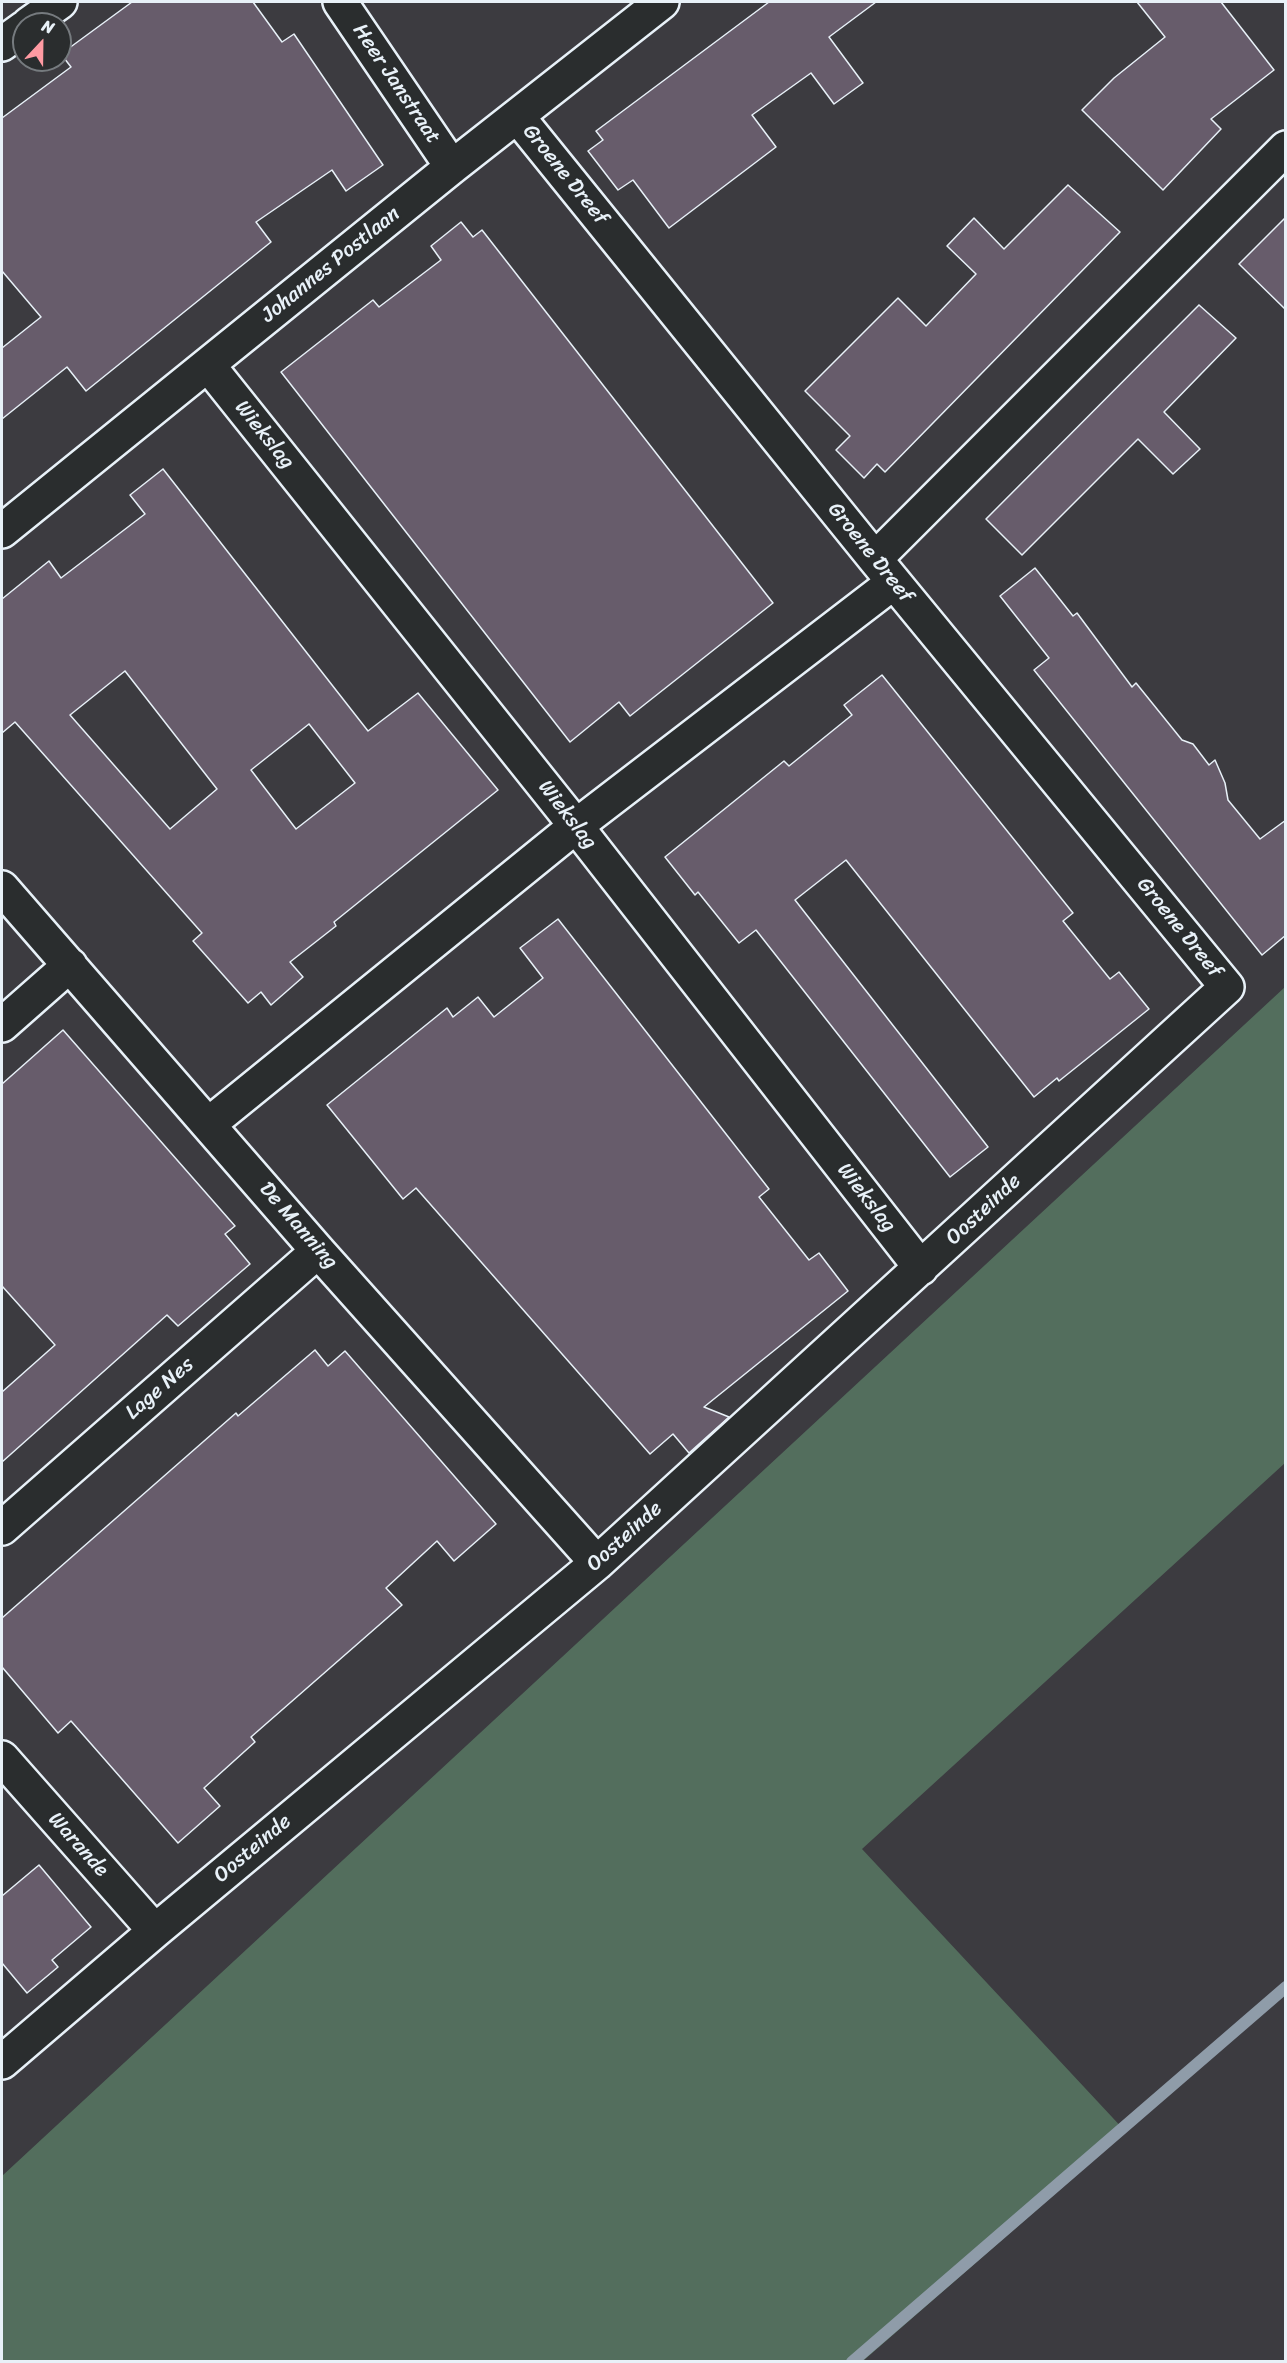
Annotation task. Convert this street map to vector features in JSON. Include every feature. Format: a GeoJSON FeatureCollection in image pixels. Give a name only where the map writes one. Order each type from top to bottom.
{"type":"FeatureCollection","features":[{"type":"Feature","properties":{"kind":"street"},"geometry":{"type":"LineString","coordinates":[[46,12],[60,2]]}},
{"type":"Feature","properties":{"kind":"street","name":"Heer Janstraat"},"geometry":{"type":"LineString","coordinates":[[340,2],[452,167]]}},
{"type":"Feature","properties":{"kind":"street","name":"Johannes Postlaan"},"geometry":{"type":"LineString","coordinates":[[2,531],[452,167],[662,2]]}},
{"type":"Feature","properties":{"kind":"street","name":"Groene Dreef"},"geometry":{"type":"LineString","coordinates":[[517,116],[884,570],[1227,987]]}},
{"type":"Feature","properties":{"kind":"street"},"geometry":{"type":"LineString","coordinates":[[209,1124],[576,826],[884,570],[1286,148]]}},
{"type":"Feature","properties":{"kind":"street","name":"Wiekslag"},"geometry":{"type":"LineString","coordinates":[[208,365],[576,826],[921,1268]]}},
{"type":"Feature","properties":{"kind":"street","name":"De Manning"},"geometry":{"type":"LineString","coordinates":[[2,888],[318,1251],[597,1563]]}},
{"type":"Feature","properties":{"kind":"street"},"geometry":{"type":"LineString","coordinates":[[2,1025],[70,965]]}},
{"type":"Feature","properties":{"kind":"street","name":"Oosteinde"},"geometry":{"type":"LineString","coordinates":[[2,2062],[155,1930],[597,1563],[1227,987]]}},
{"type":"Feature","properties":{"kind":"street","name":"Lage Nes"},"geometry":{"type":"LineString","coordinates":[[2,1528],[318,1251]]}},
{"type":"Feature","properties":{"kind":"street","name":"Warande"},"geometry":{"type":"LineString","coordinates":[[2,1758],[155,1930]]}},
{"type":"Feature","properties":{"kind":"green space"},"geometry":{"type":"Polygon","coordinates":[[[1285,987],[1285,1463],[862,1849],[1126,2132],[863,2361],[2,2361],[2,2176],[1285,987]]]}},
{"type":"Feature","properties":{"kind":"building"},"geometry":{"type":"Polygon","coordinates":[[[132,2],[253,2],[282,42],[294,34],[383,165],[346,191],[332,170],[256,222],[271,242],[86,391],[67,367],[2,419],[2,348],[41,317],[2,271],[2,118],[64,72],[72,72],[72,46],[132,2]]]}},
{"type":"Feature","properties":{"kind":"building"},"geometry":{"type":"Polygon","coordinates":[[[769,2],[876,2],[829,37],[863,83],[834,104],[811,73],[752,115],[776,147],[669,228],[633,180],[618,190],[588,151],[603,140],[596,131],[769,2]]]}},
{"type":"Feature","properties":{"kind":"building"},"geometry":{"type":"Polygon","coordinates":[[[1137,2],[1221,2],[1274,70],[1211,119],[1221,129],[1163,190],[1082,110],[1114,78],[1165,37],[1137,2]]]}},
{"type":"Feature","properties":{"kind":"building"},"geometry":{"type":"Polygon","coordinates":[[[1068,185],[1120,232],[885,472],[877,464],[864,478],[836,450],[850,436],[805,391],[898,298],[926,326],[976,274],[947,246],[974,218],[1004,249],[1068,185]]]}},
{"type":"Feature","properties":{"kind":"building"},"geometry":{"type":"Polygon","coordinates":[[[1286,217],[1286,310],[1239,264],[1286,217]]]}},
{"type":"Feature","properties":{"kind":"building"},"geometry":{"type":"Polygon","coordinates":[[[461,222],[473,237],[482,230],[773,603],[630,716],[619,702],[570,742],[281,372],[373,300],[379,307],[441,260],[431,246],[461,222]]]}},
{"type":"Feature","properties":{"kind":"building"},"geometry":{"type":"Polygon","coordinates":[[[1199,305],[1236,338],[1164,412],[1200,449],[1173,474],[1138,439],[1022,555],[986,519],[1199,305]]]}},
{"type":"Feature","properties":{"kind":"building"},"geometry":{"type":"Polygon","coordinates":[[[163,469],[368,731],[418,693],[498,790],[334,922],[336,926],[290,962],[303,977],[271,1005],[261,992],[248,1003],[193,941],[202,933],[15,722],[2,733],[2,599],[49,561],[61,578],[145,514],[130,495],[163,469]],[[125,671],[70,715],[170,829],[217,789],[125,671]],[[309,724],[251,770],[296,829],[355,783],[309,724]]]}},
{"type":"Feature","properties":{"kind":"building"},"geometry":{"type":"Polygon","coordinates":[[[1035,568],[1073,616],[1077,613],[1132,687],[1136,683],[1182,740],[1193,744],[1209,765],[1215,760],[1225,783],[1228,800],[1260,839],[1286,820],[1286,935],[1262,955],[1034,670],[1049,658],[1000,596],[1035,568]]]}},
{"type":"Feature","properties":{"kind":"building"},"geometry":{"type":"Polygon","coordinates":[[[882,675],[1073,913],[1063,921],[1110,979],[1119,972],[1149,1009],[1059,1081],[1057,1078],[1034,1097],[846,860],[795,900],[988,1147],[950,1177],[756,930],[739,943],[698,892],[695,895],[665,857],[784,761],[789,766],[852,715],[844,705],[882,675]]]}},
{"type":"Feature","properties":{"kind":"building"},"geometry":{"type":"Polygon","coordinates":[[[558,919],[769,1189],[759,1197],[809,1260],[819,1253],[848,1291],[704,1407],[729,1417],[689,1453],[673,1434],[650,1454],[416,1188],[403,1199],[327,1105],[447,1008],[453,1017],[478,997],[494,1017],[543,978],[520,948],[558,919]]]}},
{"type":"Feature","properties":{"kind":"building"},"geometry":{"type":"Polygon","coordinates":[[[63,1030],[235,1226],[225,1234],[250,1264],[178,1326],[167,1315],[2,1462],[2,1392],[55,1345],[2,1286],[2,1084],[63,1030]]]}},
{"type":"Feature","properties":{"kind":"building"},"geometry":{"type":"Polygon","coordinates":[[[315,1350],[328,1366],[345,1351],[496,1524],[454,1561],[437,1541],[386,1588],[402,1605],[251,1737],[255,1742],[204,1788],[220,1806],[178,1843],[71,1721],[58,1733],[2,1667],[2,1618],[236,1413],[238,1416],[315,1350]]]}},
{"type":"Feature","properties":{"kind":"building"},"geometry":{"type":"Polygon","coordinates":[[[39,1865],[91,1927],[52,1960],[58,1967],[27,1993],[2,1963],[2,1896],[39,1865]]]}},
{"type":"Feature","properties":{"kind":"waterway"},"geometry":{"type":"LineString","coordinates":[[852,2362],[1286,1987]]}}]}
